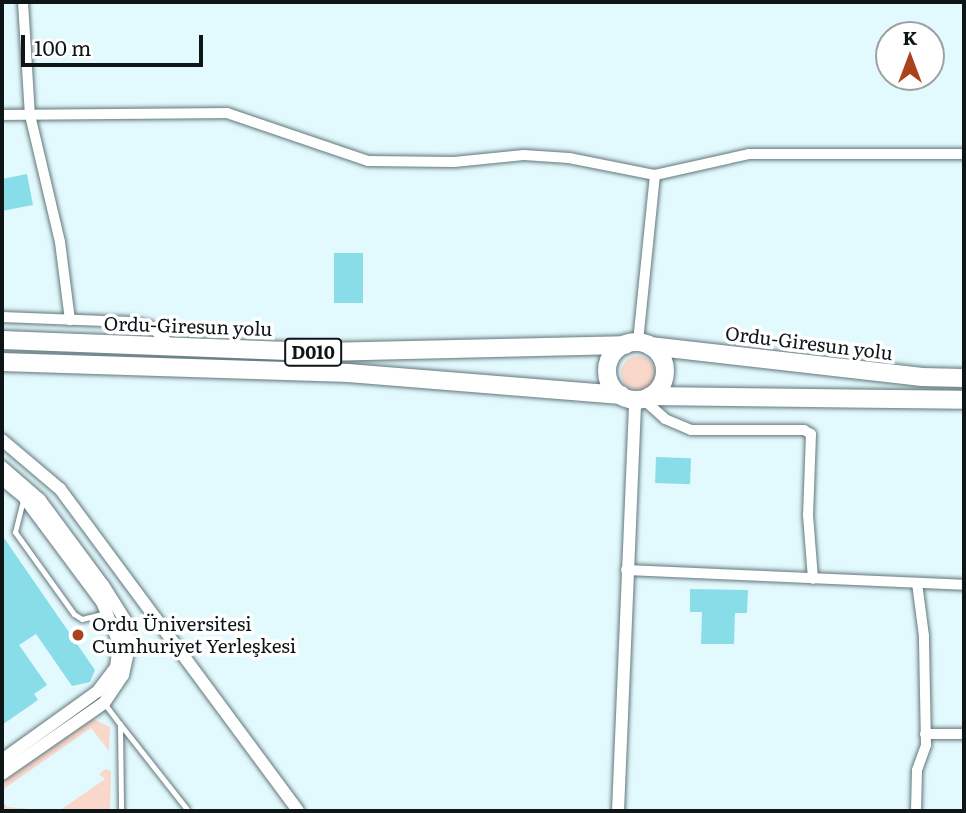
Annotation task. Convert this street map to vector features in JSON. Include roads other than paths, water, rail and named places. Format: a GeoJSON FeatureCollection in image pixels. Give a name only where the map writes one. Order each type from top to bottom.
{"type":"FeatureCollection","features":[{"type":"Feature","properties":{"kind":"highway","name":"Ordu-Giresun yolu"},"geometry":{"type":"LineString","coordinates":[[2,340],[320,352],[638,344],[922,377],[964,378]]}},
{"type":"Feature","properties":{"kind":"highway"},"geometry":{"type":"LineString","coordinates":[[638,344],[663,361],[665,371],[637,397],[610,382],[608,364],[638,344]]}},
{"type":"Feature","properties":{"kind":"highway","name":"D010"},"geometry":{"type":"LineString","coordinates":[[2,362],[348,373],[637,397],[964,400]]}},
{"type":"Feature","properties":{"kind":"street"},"geometry":{"type":"LineString","coordinates":[[23,2],[30,115],[60,242],[70,320]]}},
{"type":"Feature","properties":{"kind":"street"},"geometry":{"type":"LineString","coordinates":[[2,115],[227,113],[369,161],[454,162],[524,155],[569,158],[655,175],[749,154],[964,154]]}},
{"type":"Feature","properties":{"kind":"street"},"geometry":{"type":"LineString","coordinates":[[638,344],[655,175]]}},
{"type":"Feature","properties":{"kind":"street"},"geometry":{"type":"LineString","coordinates":[[2,317],[150,326],[173,347]]}},
{"type":"Feature","properties":{"kind":"street"},"geometry":{"type":"LineString","coordinates":[[618,811],[626,570],[637,397]]}},
{"type":"Feature","properties":{"kind":"street"},"geometry":{"type":"LineString","coordinates":[[637,397],[665,419],[691,430],[804,430],[811,434],[808,515],[813,579]]}},
{"type":"Feature","properties":{"kind":"street"},"geometry":{"type":"LineString","coordinates":[[2,440],[60,489],[298,811]]}},
{"type":"Feature","properties":{"kind":"street"},"geometry":{"type":"LineString","coordinates":[[2,467],[40,500],[125,620],[128,662],[104,704],[2,774]]}},
{"type":"Feature","properties":{"kind":"street"},"geometry":{"type":"LineString","coordinates":[[2,479],[23,496],[109,613],[119,643],[110,678],[2,760]]}},
{"type":"Feature","properties":{"kind":"street"},"geometry":{"type":"LineString","coordinates":[[626,570],[964,585]]}},
{"type":"Feature","properties":{"kind":"street"},"geometry":{"type":"LineString","coordinates":[[916,811],[917,770],[925,734],[924,636],[917,583]]}},
{"type":"Feature","properties":{"kind":"street"},"geometry":{"type":"LineString","coordinates":[[925,734],[964,734]]}},
{"type":"Feature","properties":{"kind":"lane"},"geometry":{"type":"LineString","coordinates":[[23,496],[16,532],[74,614],[82,619],[109,613]]}},
{"type":"Feature","properties":{"kind":"lane"},"geometry":{"type":"LineString","coordinates":[[104,704],[187,809]]}},
{"type":"Feature","properties":{"kind":"lane"},"geometry":{"type":"LineString","coordinates":[[120,724],[121,811]]}},
{"type":"Feature","properties":{"kind":"place","name":"Ordu Üniversitesi Cumhuriyet Yerleşkesi"},"geometry":{"type":"Point","coordinates":[78,635]}}]}
